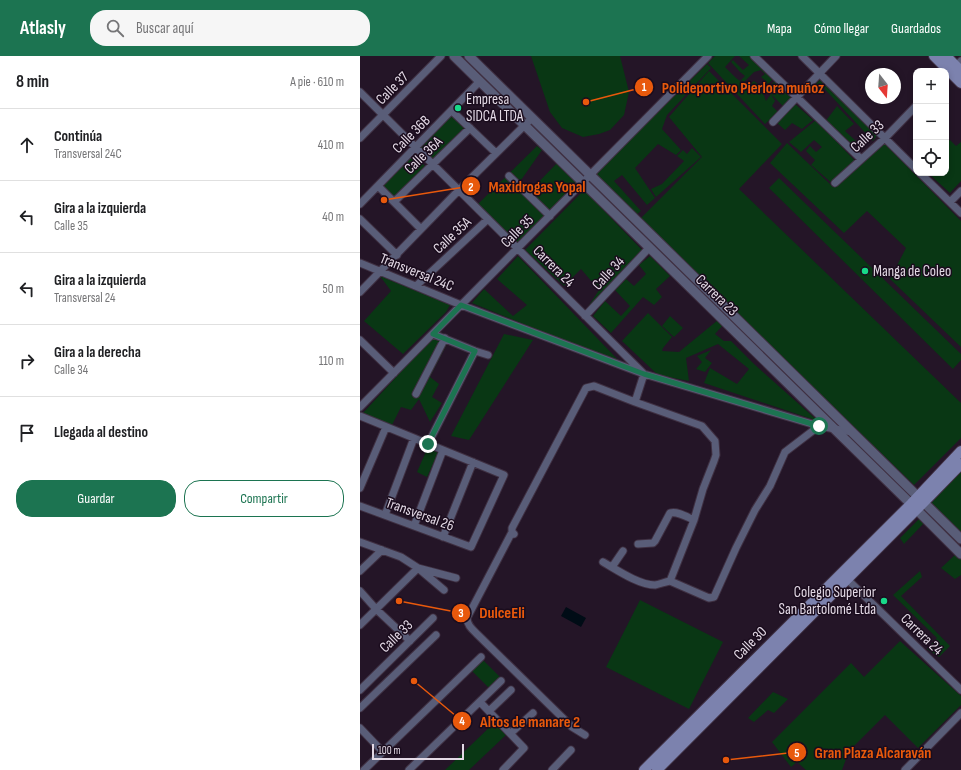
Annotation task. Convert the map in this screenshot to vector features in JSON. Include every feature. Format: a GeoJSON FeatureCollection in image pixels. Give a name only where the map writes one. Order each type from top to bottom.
{"type":"FeatureCollection","features":[{"type":"Feature","properties":{"kind":"main road"},"geometry":{"type":"LineString","coordinates":[[934,56],[955,69]]}},
{"type":"Feature","properties":{"kind":"main road"},"geometry":{"type":"LineString","coordinates":[[946,56],[955,69],[961,82]]}},
{"type":"Feature","properties":{"kind":"main road","name":"Calle 30"},"geometry":{"type":"LineString","coordinates":[[658,770],[848,580],[918,503],[961,451]]}},
{"type":"Feature","properties":{"kind":"main road","name":"Calle 30"},"geometry":{"type":"LineString","coordinates":[[644,770],[918,503],[961,464]]}},
{"type":"Feature","properties":{"kind":"street","name":"Calle 37"},"geometry":{"type":"LineString","coordinates":[[360,138],[442,56]]}},
{"type":"Feature","properties":{"kind":"street","name":"Carrera 23"},"geometry":{"type":"LineString","coordinates":[[454,56],[834,429],[961,539]]}},
{"type":"Feature","properties":{"kind":"street","name":"Carrera 23"},"geometry":{"type":"LineString","coordinates":[[469,56],[852,432],[918,503],[961,554]]}},
{"type":"Feature","properties":{"kind":"street","name":"Calle 35"},"geometry":{"type":"LineString","coordinates":[[360,407],[708,56]]}},
{"type":"Feature","properties":{"kind":"street"},"geometry":{"type":"LineString","coordinates":[[754,56],[861,159]]}},
{"type":"Feature","properties":{"kind":"street"},"geometry":{"type":"LineString","coordinates":[[802,56],[913,166]]}},
{"type":"Feature","properties":{"kind":"street"},"geometry":{"type":"LineString","coordinates":[[773,122],[836,56]]}},
{"type":"Feature","properties":{"kind":"street","name":"Calle 36B"},"geometry":{"type":"LineString","coordinates":[[360,204],[480,81]]}},
{"type":"Feature","properties":{"kind":"street","name":"Carrera 24"},"geometry":{"type":"LineString","coordinates":[[360,92],[644,374]]}},
{"type":"Feature","properties":{"kind":"street","name":"Calle 33"},"geometry":{"type":"LineString","coordinates":[[835,183],[885,138],[913,109]]}},
{"type":"Feature","properties":{"kind":"street"},"geometry":{"type":"LineString","coordinates":[[452,111],[496,153]]}},
{"type":"Feature","properties":{"kind":"street"},"geometry":{"type":"LineString","coordinates":[[360,292],[459,190],[532,118]]}},
{"type":"Feature","properties":{"kind":"street","name":"Calle 36A"},"geometry":{"type":"LineString","coordinates":[[395,201],[470,128]]}},
{"type":"Feature","properties":{"kind":"street"},"geometry":{"type":"LineString","coordinates":[[509,176],[550,216]]}},
{"type":"Feature","properties":{"kind":"street"},"geometry":{"type":"LineString","coordinates":[[923,176],[961,213]]}},
{"type":"Feature","properties":{"kind":"street"},"geometry":{"type":"LineString","coordinates":[[378,186],[395,201],[421,229]]}},
{"type":"Feature","properties":{"kind":"street"},"geometry":{"type":"LineString","coordinates":[[950,202],[961,191]]}},
{"type":"Feature","properties":{"kind":"street"},"geometry":{"type":"LineString","coordinates":[[360,219],[397,255]]}},
{"type":"Feature","properties":{"kind":"street","name":"Calle 35A"},"geometry":{"type":"LineString","coordinates":[[416,286],[488,219]]}},
{"type":"Feature","properties":{"kind":"street","name":"Calle 34"},"geometry":{"type":"LineString","coordinates":[[585,316],[649,248]]}},
{"type":"Feature","properties":{"kind":"street","name":"Transversal 24C"},"geometry":{"type":"LineString","coordinates":[[360,263],[461,305],[644,374],[819,426],[852,432]]}},
{"type":"Feature","properties":{"kind":"street"},"geometry":{"type":"LineString","coordinates":[[433,334],[475,351],[488,354]]}},
{"type":"Feature","properties":{"kind":"street"},"geometry":{"type":"LineString","coordinates":[[416,394],[445,338]]}},
{"type":"Feature","properties":{"kind":"street"},"geometry":{"type":"LineString","coordinates":[[360,340],[394,373]]}},
{"type":"Feature","properties":{"kind":"street"},"geometry":{"type":"LineString","coordinates":[[428,444],[475,351]]}},
{"type":"Feature","properties":{"kind":"street"},"geometry":{"type":"LineString","coordinates":[[636,402],[644,374]]}},
{"type":"Feature","properties":{"kind":"street"},"geometry":{"type":"LineString","coordinates":[[584,735],[572,727],[477,634],[470,627],[467,622],[467,618],[514,533],[512,528],[586,388],[594,386],[702,426],[716,441],[716,454],[703,489],[694,520],[670,581]]}},
{"type":"Feature","properties":{"kind":"street"},"geometry":{"type":"LineString","coordinates":[[360,416],[473,462],[442,537]]}},
{"type":"Feature","properties":{"kind":"street"},"geometry":{"type":"LineString","coordinates":[[603,562],[630,577],[649,584],[659,584],[670,581],[709,598],[714,598],[736,548],[755,510],[770,486],[785,452],[819,426]]}},
{"type":"Feature","properties":{"kind":"street"},"geometry":{"type":"LineString","coordinates":[[360,488],[386,427]]}},
{"type":"Feature","properties":{"kind":"street"},"geometry":{"type":"LineString","coordinates":[[385,515],[414,438]]}},
{"type":"Feature","properties":{"kind":"street"},"geometry":{"type":"LineString","coordinates":[[414,526],[443,450]]}},
{"type":"Feature","properties":{"kind":"street","name":"Transversal 26"},"geometry":{"type":"LineString","coordinates":[[360,506],[471,547],[504,475],[473,462]]}},
{"type":"Feature","properties":{"kind":"street"},"geometry":{"type":"LineString","coordinates":[[638,544],[653,543],[670,513],[676,512],[694,520]]}},
{"type":"Feature","properties":{"kind":"street"},"geometry":{"type":"LineString","coordinates":[[360,542],[401,557],[418,568],[444,590]]}},
{"type":"Feature","properties":{"kind":"street"},"geometry":{"type":"LineString","coordinates":[[360,571],[382,550]]}},
{"type":"Feature","properties":{"kind":"street"},"geometry":{"type":"LineString","coordinates":[[612,567],[623,551]]}},
{"type":"Feature","properties":{"kind":"street"},"geometry":{"type":"LineString","coordinates":[[418,568],[456,578]]}},
{"type":"Feature","properties":{"kind":"street"},"geometry":{"type":"LineString","coordinates":[[360,625],[418,568]]}},
{"type":"Feature","properties":{"kind":"street","name":"Carrera 24"},"geometry":{"type":"LineString","coordinates":[[848,580],[961,690]]}},
{"type":"Feature","properties":{"kind":"street"},"geometry":{"type":"LineString","coordinates":[[360,591],[376,609],[410,641]]}},
{"type":"Feature","properties":{"kind":"street","name":"Calle 33"},"geometry":{"type":"LineString","coordinates":[[360,690],[433,618]]}},
{"type":"Feature","properties":{"kind":"street"},"geometry":{"type":"LineString","coordinates":[[360,708],[436,635]]}},
{"type":"Feature","properties":{"kind":"street"},"geometry":{"type":"LineString","coordinates":[[364,770],[481,657]]}},
{"type":"Feature","properties":{"kind":"street"},"geometry":{"type":"LineString","coordinates":[[409,770],[501,681]]}},
{"type":"Feature","properties":{"kind":"street"},"geometry":{"type":"LineString","coordinates":[[489,711],[511,690]]}},
{"type":"Feature","properties":{"kind":"street"},"geometry":{"type":"LineString","coordinates":[[480,702],[524,747],[524,749],[503,770]]}},
{"type":"Feature","properties":{"kind":"street"},"geometry":{"type":"LineString","coordinates":[[511,734],[533,713]]}},
{"type":"Feature","properties":{"kind":"street"},"geometry":{"type":"LineString","coordinates":[[905,770],[961,713]]}},
{"type":"Feature","properties":{"kind":"street"},"geometry":{"type":"LineString","coordinates":[[360,728],[382,751]]}},
{"type":"Feature","properties":{"kind":"street"},"geometry":{"type":"LineString","coordinates":[[552,770],[572,750]]}},
{"type":"Feature","properties":{"kind":"green space"},"geometry":{"type":"Polygon","coordinates":[[[531,56],[620,56],[629,92],[624,115],[610,130],[599,134],[583,137],[562,128],[550,112],[531,56]]]}},
{"type":"Feature","properties":{"kind":"green space"},"geometry":{"type":"Polygon","coordinates":[[[715,56],[735,56],[725,67],[747,86],[754,81],[761,87],[766,101],[771,94],[775,101],[772,106],[778,112],[765,124],[708,63],[715,56]]]}},
{"type":"Feature","properties":{"kind":"green space"},"geometry":{"type":"Polygon","coordinates":[[[739,56],[750,56],[774,78],[763,89],[762,87],[767,82],[761,77],[765,74],[761,70],[754,72],[744,82],[741,80],[745,76],[731,62],[733,60],[743,70],[749,65],[739,56]]]}},
{"type":"Feature","properties":{"kind":"green space"},"geometry":{"type":"Polygon","coordinates":[[[707,64],[711,68],[667,115],[662,129],[681,150],[676,155],[658,144],[635,168],[655,198],[647,205],[622,175],[614,181],[641,211],[636,215],[595,174],[707,64]]]}},
{"type":"Feature","properties":{"kind":"green space"},"geometry":{"type":"Polygon","coordinates":[[[709,71],[782,144],[739,189],[961,403],[961,438],[914,485],[640,219],[702,157],[669,117],[709,71]]]}},
{"type":"Feature","properties":{"kind":"green space"},"geometry":{"type":"Polygon","coordinates":[[[820,80],[877,135],[873,141],[820,84],[812,93],[807,92],[820,80]]]}},
{"type":"Feature","properties":{"kind":"green space"},"geometry":{"type":"Polygon","coordinates":[[[775,81],[791,98],[783,106],[766,89],[775,81]]]}},
{"type":"Feature","properties":{"kind":"green space"},"geometry":{"type":"Polygon","coordinates":[[[795,104],[813,120],[802,129],[792,123],[785,130],[776,122],[795,104]]]}},
{"type":"Feature","properties":{"kind":"green space"},"geometry":{"type":"Polygon","coordinates":[[[837,106],[854,124],[845,131],[857,142],[852,147],[825,122],[837,106]]]}},
{"type":"Feature","properties":{"kind":"green space"},"geometry":{"type":"Polygon","coordinates":[[[450,115],[464,128],[433,161],[419,147],[450,115]]]}},
{"type":"Feature","properties":{"kind":"green space"},"geometry":{"type":"Polygon","coordinates":[[[816,120],[856,162],[833,184],[811,165],[815,160],[806,151],[810,146],[816,152],[822,147],[814,140],[801,152],[789,142],[816,120]]]}},
{"type":"Feature","properties":{"kind":"green space"},"geometry":{"type":"Polygon","coordinates":[[[949,141],[956,146],[961,142],[961,181],[950,193],[931,176],[949,176],[949,141]]]}},
{"type":"Feature","properties":{"kind":"green space"},"geometry":{"type":"Polygon","coordinates":[[[787,143],[833,187],[884,143],[913,172],[913,176],[917,176],[961,221],[961,347],[890,279],[906,248],[867,211],[844,233],[770,163],[787,143]]]}},
{"type":"Feature","properties":{"kind":"green space"},"geometry":{"type":"Polygon","coordinates":[[[537,146],[542,150],[519,183],[530,191],[557,163],[578,183],[517,244],[477,205],[537,146]]]}},
{"type":"Feature","properties":{"kind":"green space"},"geometry":{"type":"Polygon","coordinates":[[[692,148],[701,157],[656,197],[651,189],[662,184],[684,161],[677,156],[683,150],[687,154],[692,148]]]}},
{"type":"Feature","properties":{"kind":"green space"},"geometry":{"type":"Polygon","coordinates":[[[412,153],[426,167],[393,199],[380,186],[412,153]]]}},
{"type":"Feature","properties":{"kind":"green space","name":"Manga de Coleo"},"geometry":{"type":"Polygon","coordinates":[[[779,178],[961,354],[961,360],[953,369],[769,188],[779,178]]]}},
{"type":"Feature","properties":{"kind":"green space"},"geometry":{"type":"Polygon","coordinates":[[[584,190],[642,250],[586,310],[599,290],[581,269],[564,286],[525,250],[584,190]]]}},
{"type":"Feature","properties":{"kind":"green space"},"geometry":{"type":"Polygon","coordinates":[[[518,256],[623,365],[472,303],[484,289],[513,316],[527,305],[497,279],[518,256]]]}},
{"type":"Feature","properties":{"kind":"green space"},"geometry":{"type":"Polygon","coordinates":[[[650,256],[670,276],[656,289],[662,297],[654,305],[643,297],[611,333],[593,316],[605,301],[621,316],[630,306],[615,290],[626,279],[634,286],[646,274],[639,265],[650,256]]]}},
{"type":"Feature","properties":{"kind":"green space"},"geometry":{"type":"Polygon","coordinates":[[[380,276],[450,305],[446,312],[403,354],[364,321],[391,291],[380,276]]]}},
{"type":"Feature","properties":{"kind":"green space"},"geometry":{"type":"Polygon","coordinates":[[[648,313],[672,337],[662,351],[679,352],[718,320],[723,325],[715,334],[724,341],[731,341],[754,364],[818,421],[704,383],[710,368],[737,384],[749,369],[718,344],[686,358],[689,381],[658,375],[622,341],[648,313]]]}},
{"type":"Feature","properties":{"kind":"green space"},"geometry":{"type":"Polygon","coordinates":[[[670,316],[683,328],[674,337],[662,326],[670,316]]]}},
{"type":"Feature","properties":{"kind":"green space"},"geometry":{"type":"Polygon","coordinates":[[[504,334],[533,340],[469,440],[451,436],[504,334]]]}},
{"type":"Feature","properties":{"kind":"green space"},"geometry":{"type":"Polygon","coordinates":[[[433,337],[447,344],[430,377],[439,384],[432,397],[442,403],[430,422],[419,399],[411,410],[401,407],[392,425],[363,413],[433,337]]]}},
{"type":"Feature","properties":{"kind":"green space"},"geometry":{"type":"Polygon","coordinates":[[[711,350],[705,358],[712,363],[705,372],[696,369],[702,362],[697,356],[711,350]]]}},
{"type":"Feature","properties":{"kind":"green space"},"geometry":{"type":"Polygon","coordinates":[[[428,447],[438,453],[427,477],[417,472],[428,447]]]}},
{"type":"Feature","properties":{"kind":"green space"},"geometry":{"type":"Polygon","coordinates":[[[961,471],[961,534],[931,503],[961,471]]]}},
{"type":"Feature","properties":{"kind":"green space"},"geometry":{"type":"Polygon","coordinates":[[[919,519],[924,523],[904,544],[900,538],[919,519]]]}},
{"type":"Feature","properties":{"kind":"green space"},"geometry":{"type":"Polygon","coordinates":[[[956,554],[961,559],[961,575],[955,579],[941,568],[956,554]]]}},
{"type":"Feature","properties":{"kind":"green space"},"geometry":{"type":"Polygon","coordinates":[[[920,571],[922,577],[901,596],[950,646],[939,657],[927,649],[937,638],[893,595],[920,571]]]}},
{"type":"Feature","properties":{"kind":"green space"},"geometry":{"type":"Polygon","coordinates":[[[640,600],[723,642],[689,709],[606,667],[640,600]]]}},
{"type":"Feature","properties":{"kind":"green space"},"geometry":{"type":"Polygon","coordinates":[[[900,641],[961,696],[961,705],[918,748],[885,715],[849,751],[842,770],[806,770],[797,762],[791,767],[772,742],[851,663],[864,677],[900,641]]]}},
{"type":"Feature","properties":{"kind":"green space"},"geometry":{"type":"Polygon","coordinates":[[[482,659],[501,678],[489,688],[471,670],[482,659]]]}},
{"type":"Feature","properties":{"kind":"green space"},"geometry":{"type":"Polygon","coordinates":[[[773,692],[788,699],[774,713],[768,710],[754,722],[748,718],[773,692]]]}},
{"type":"Feature","properties":{"kind":"green space"},"geometry":{"type":"Polygon","coordinates":[[[495,722],[507,734],[469,770],[445,770],[495,722]]]}},
{"type":"Feature","properties":{"kind":"shaded area"},"geometry":{"type":"Polygon","coordinates":[[[566,607],[586,618],[581,627],[561,616],[566,607]]]}},
{"type":"Feature","properties":{"kind":"place","name":"Polideportivo Pierlora muñoz"},"geometry":{"type":"Point","coordinates":[586,102]}},
{"type":"Feature","properties":{"kind":"place","name":"Empresa SIDCA LTDA"},"geometry":{"type":"Point","coordinates":[458,108]}},
{"type":"Feature","properties":{"kind":"place","name":"Maxidrogas Yopal"},"geometry":{"type":"Point","coordinates":[384,200]}},
{"type":"Feature","properties":{"kind":"place","name":"Manga de Coleo"},"geometry":{"type":"Point","coordinates":[865,271]}},
{"type":"Feature","properties":{"kind":"place","name":"DulceEli"},"geometry":{"type":"Point","coordinates":[399,601]}},
{"type":"Feature","properties":{"kind":"place","name":"Colegio Superior San Bartolomé Ltda"},"geometry":{"type":"Point","coordinates":[884,601]}},
{"type":"Feature","properties":{"kind":"place","name":"Altos de manare 2"},"geometry":{"type":"Point","coordinates":[414,681]}},
{"type":"Feature","properties":{"kind":"place","name":"Gran Plaza Alcaraván"},"geometry":{"type":"Point","coordinates":[726,760]}},
{"type":"Feature","properties":{"kind":"route"},"geometry":{"type":"LineString","coordinates":[[428,444],[475,351],[433,334],[461,305],[644,374],[819,426]]}}]}
